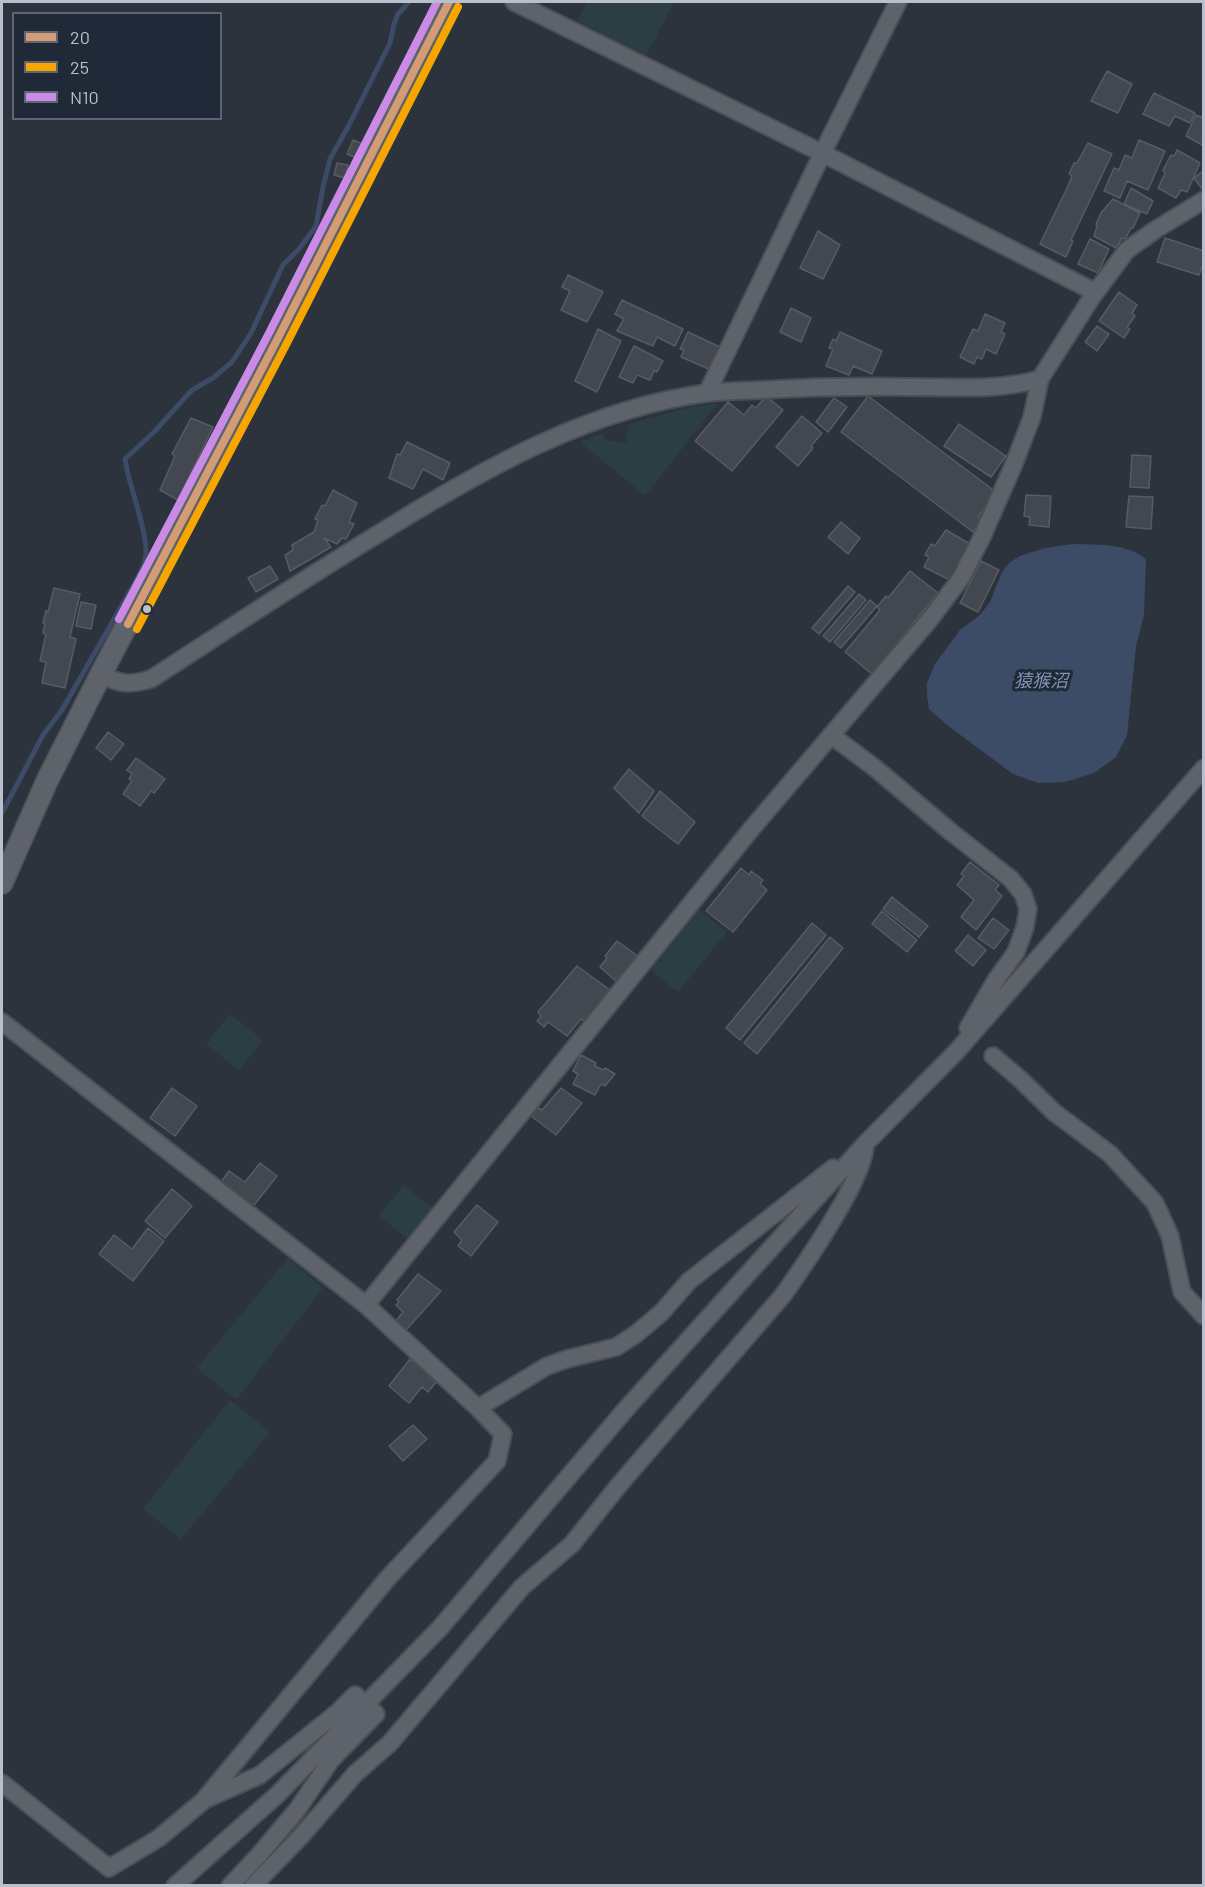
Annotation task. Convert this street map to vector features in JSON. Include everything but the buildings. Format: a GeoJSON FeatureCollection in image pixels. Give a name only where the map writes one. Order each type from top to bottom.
{"type":"FeatureCollection","features":[{"type":"Feature","properties":{"kind":"street"},"geometry":{"type":"LineString","coordinates":[[2,883],[47,782],[101,674],[277,339],[449,2]]}},
{"type":"Feature","properties":{"kind":"street"},"geometry":{"type":"LineString","coordinates":[[514,2],[822,153],[1095,292]]}},
{"type":"Feature","properties":{"kind":"street"},"geometry":{"type":"LineString","coordinates":[[706,393],[897,2]]}},
{"type":"Feature","properties":{"kind":"street"},"geometry":{"type":"LineString","coordinates":[[366,1305],[747,834],[931,618],[961,578],[982,537],[1014,465],[1032,417],[1040,379],[1095,292],[1127,250],[1203,200]]}},
{"type":"Feature","properties":{"kind":"street"},"geometry":{"type":"LineString","coordinates":[[101,674],[119,683],[136,684],[151,679],[337,559],[437,498],[498,464],[556,437],[616,414],[706,393],[878,386],[989,387],[1023,384],[1040,379]]}},
{"type":"Feature","properties":{"kind":"street"},"geometry":{"type":"LineString","coordinates":[[831,735],[1011,879],[1023,894],[1028,909],[1025,927],[1016,952],[981,1004],[967,1030],[971,1035]]}},
{"type":"Feature","properties":{"kind":"street"},"geometry":{"type":"LineString","coordinates":[[175,1886],[278,1794],[440,1628],[626,1409],[865,1144],[971,1035],[1203,768]]}},
{"type":"Feature","properties":{"kind":"street"},"geometry":{"type":"LineString","coordinates":[[2,1022],[366,1305],[503,1434],[497,1461],[388,1578],[203,1801],[159,1838],[109,1869],[2,1783]]}},
{"type":"Feature","properties":{"kind":"street"},"geometry":{"type":"LineString","coordinates":[[993,1056],[1055,1113],[1110,1154],[1155,1203],[1170,1236],[1182,1292],[1203,1316]]}},
{"type":"Feature","properties":{"kind":"street"},"geometry":{"type":"LineString","coordinates":[[478,1408],[547,1366],[616,1347],[636,1334],[661,1313],[689,1281],[865,1144]]}},
{"type":"Feature","properties":{"kind":"street"},"geometry":{"type":"LineString","coordinates":[[254,1886],[355,1774],[390,1743],[522,1587],[573,1544],[620,1485],[784,1294],[851,1187],[865,1155],[865,1144]]}},
{"type":"Feature","properties":{"kind":"street"},"geometry":{"type":"LineString","coordinates":[[203,1801],[260,1774],[338,1712],[355,1695],[376,1714],[331,1760],[297,1810],[230,1886]]}},
{"type":"Feature","properties":{"kind":"green space"},"geometry":{"type":"Polygon","coordinates":[[[587,2],[674,2],[646,56],[577,21],[587,2]]]}},
{"type":"Feature","properties":{"kind":"green space"},"geometry":{"type":"Polygon","coordinates":[[[718,403],[645,496],[580,442],[603,433],[606,440],[626,443],[629,424],[691,407],[718,403]]]}},
{"type":"Feature","properties":{"kind":"green space"},"geometry":{"type":"Polygon","coordinates":[[[699,910],[727,932],[678,992],[651,970],[699,910]]]}},
{"type":"Feature","properties":{"kind":"green space"},"geometry":{"type":"Polygon","coordinates":[[[230,1014],[263,1040],[239,1070],[206,1044],[230,1014]]]}},
{"type":"Feature","properties":{"kind":"green space"},"geometry":{"type":"Polygon","coordinates":[[[404,1185],[435,1210],[410,1241],[379,1215],[404,1185]]]}},
{"type":"Feature","properties":{"kind":"green space"},"geometry":{"type":"Polygon","coordinates":[[[288,1258],[323,1288],[236,1400],[197,1368],[288,1258]]]}},
{"type":"Feature","properties":{"kind":"green space"},"geometry":{"type":"Polygon","coordinates":[[[230,1400],[270,1432],[181,1539],[143,1509],[230,1400]]]}},
{"type":"Feature","properties":{"kind":"water","name":"猿猴沼"},"geometry":{"type":"Polygon","coordinates":[[[1073,544],[1121,547],[1146,559],[1144,615],[1136,646],[1127,735],[1116,757],[1094,773],[1065,782],[1038,783],[1013,774],[929,709],[927,683],[935,664],[960,630],[980,615],[990,602],[1002,572],[1010,562],[1020,556],[1045,548],[1073,544]]]}},
{"type":"Feature","properties":{"kind":"waterway"},"geometry":{"type":"LineString","coordinates":[[2,813],[43,735],[62,710],[144,564],[145,539],[125,459],[154,432],[192,390],[213,378],[232,362],[251,333],[283,265],[299,249],[316,226],[330,159],[390,43],[398,14],[409,2]]}},
{"type":"Feature","properties":{"kind":"transit line","name":"N10"},"geometry":{"type":"LineString","coordinates":[[119,619],[268,335],[437,2]]}},
{"type":"Feature","properties":{"kind":"transit line","name":"20"},"geometry":{"type":"LineString","coordinates":[[128,624],[277,340],[449,2]]}},
{"type":"Feature","properties":{"kind":"transit line","name":"25"},"geometry":{"type":"LineString","coordinates":[[137,629],[286,345],[458,7]]}}]}
